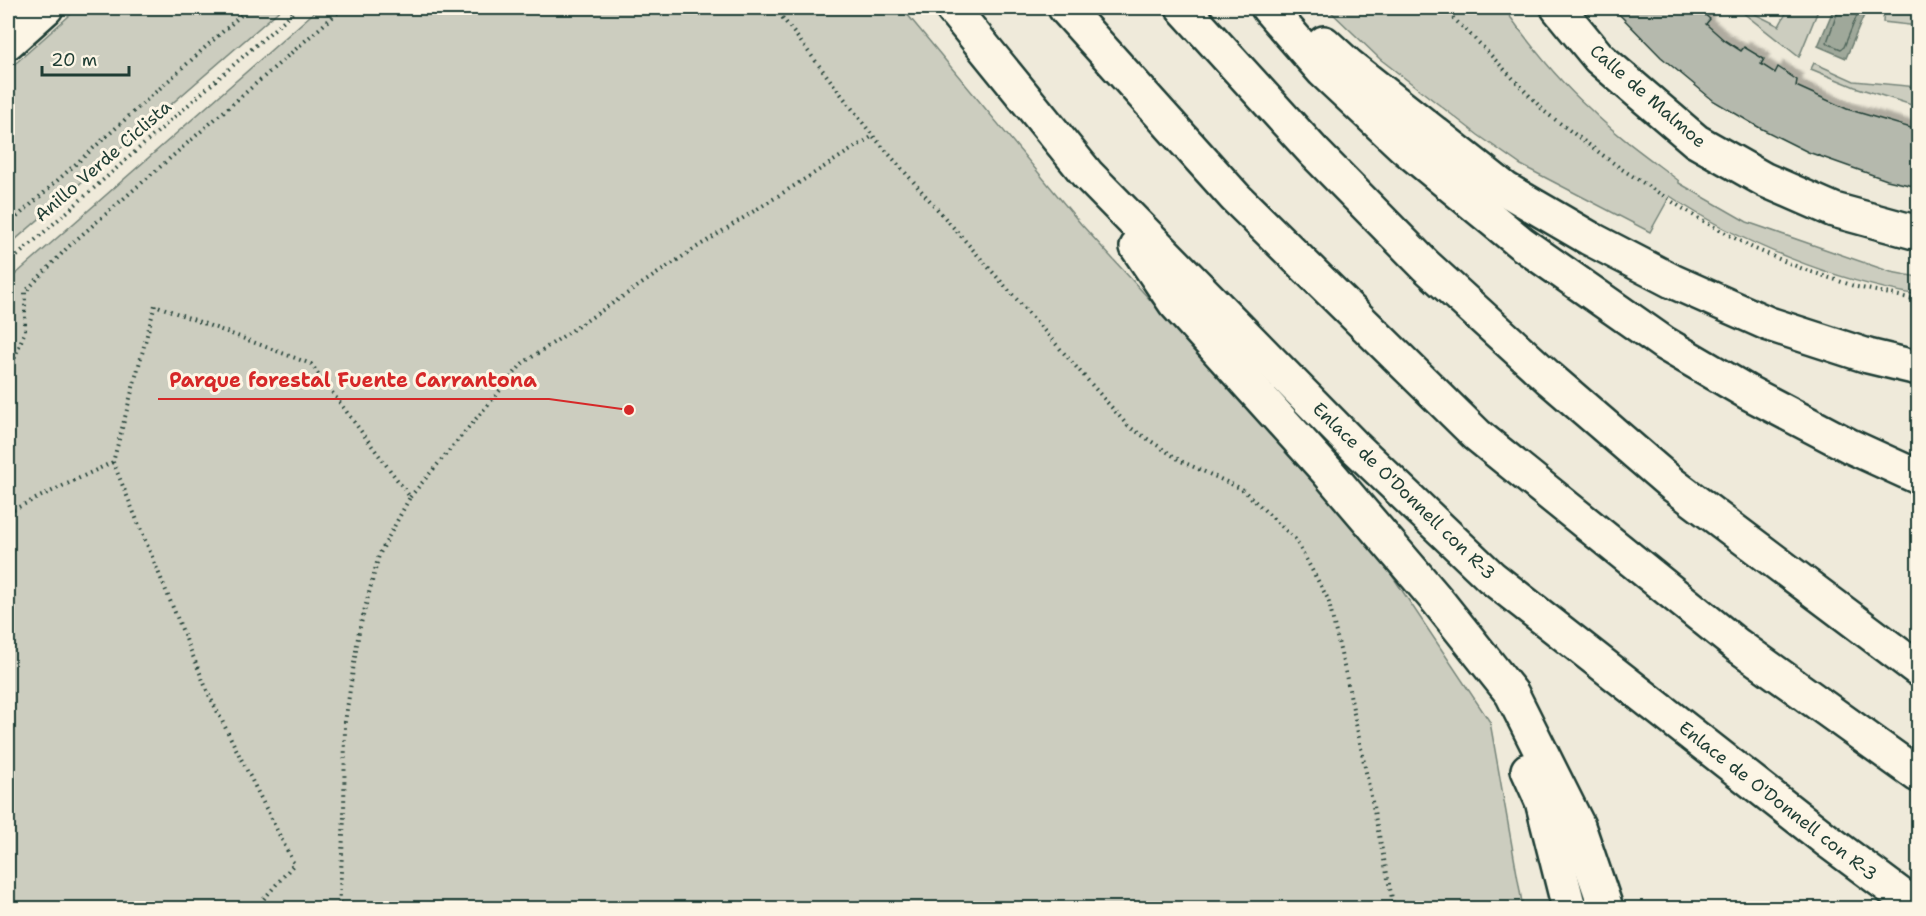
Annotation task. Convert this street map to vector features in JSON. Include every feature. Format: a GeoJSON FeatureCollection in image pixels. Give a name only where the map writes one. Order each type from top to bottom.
{"type":"FeatureCollection","features":[{"type":"Feature","properties":{"kind":"main road"},"geometry":{"type":"LineString","coordinates":[[8,42],[46,8]]}},
{"type":"Feature","properties":{"kind":"main road","name":"Enlace de O'Donnell con R-3"},"geometry":{"type":"LineString","coordinates":[[952,8],[1087,174],[1356,448],[1491,577],[1827,842],[1918,908]]}},
{"type":"Feature","properties":{"kind":"main road"},"geometry":{"type":"LineString","coordinates":[[1065,8],[1234,197],[1477,435],[1737,645],[1918,775]]}},
{"type":"Feature","properties":{"kind":"main road"},"geometry":{"type":"LineString","coordinates":[[1183,8],[1314,152],[1425,266],[1549,378],[1672,484],[1918,669]]}},
{"type":"Feature","properties":{"kind":"main road"},"geometry":{"type":"LineString","coordinates":[[1268,8],[1323,71],[1403,146],[1521,243],[1665,344],[1739,388],[1850,446],[1918,477]]}},
{"type":"Feature","properties":{"kind":"main road"},"geometry":{"type":"LineString","coordinates":[[1284,8],[1348,65],[1505,189],[1589,238],[1672,281],[1769,324],[1868,356],[1918,368]]}},
{"type":"Feature","properties":{"kind":"main road","name":"Calle de Malmoe"},"geometry":{"type":"LineString","coordinates":[[1558,8],[1599,58],[1696,141],[1765,180],[1834,210],[1918,232]]}},
{"type":"Feature","properties":{"kind":"main road"},"geometry":{"type":"LineString","coordinates":[[1087,174],[1175,303],[1327,471],[1437,600],[1512,694],[1578,826],[1606,909]]}},
{"type":"Feature","properties":{"kind":"main road"},"geometry":{"type":"LineString","coordinates":[[1437,600],[1498,707],[1542,801],[1569,909]]}},
{"type":"Feature","properties":{"kind":"path"},"geometry":{"type":"LineString","coordinates":[[8,225],[249,8]]}},
{"type":"Feature","properties":{"kind":"path","name":"Anillo Verde Ciclista"},"geometry":{"type":"LineString","coordinates":[[8,264],[298,8]]}},
{"type":"Feature","properties":{"kind":"path"},"geometry":{"type":"LineString","coordinates":[[8,375],[25,331],[25,292],[69,246],[343,8]]}},
{"type":"Feature","properties":{"kind":"path"},"geometry":{"type":"LineString","coordinates":[[775,8],[873,136],[1128,426],[1181,460],[1242,489],[1295,539],[1328,599],[1394,909]]}},
{"type":"Feature","properties":{"kind":"path"},"geometry":{"type":"LineString","coordinates":[[1438,8],[1447,12],[1482,46],[1545,112],[1620,168],[1696,218],[1753,248],[1803,268],[1857,287],[1918,300]]}},
{"type":"Feature","properties":{"kind":"path"},"geometry":{"type":"LineString","coordinates":[[339,909],[344,818],[345,722],[359,631],[379,555],[410,497],[523,363],[694,249],[873,136]]}},
{"type":"Feature","properties":{"kind":"path"},"geometry":{"type":"LineString","coordinates":[[256,909],[294,864],[209,695],[113,462],[155,305],[311,364],[410,497]]}},
{"type":"Feature","properties":{"kind":"path"},"geometry":{"type":"LineString","coordinates":[[8,512],[113,462]]}},
{"type":"Feature","properties":{"kind":"path"},"geometry":{"type":"LineString","coordinates":[[8,835],[11,909]]}},
{"type":"Feature","properties":{"kind":"shaded area"},"geometry":{"type":"Polygon","coordinates":[[[78,8],[282,8],[8,246],[8,70],[78,8]]]}},
{"type":"Feature","properties":{"kind":"shaded area"},"geometry":{"type":"Polygon","coordinates":[[[319,8],[902,8],[1081,224],[1367,538],[1490,722],[1523,908],[8,908],[8,281],[319,8]]]}},
{"type":"Feature","properties":{"kind":"shaded area"},"geometry":{"type":"Polygon","coordinates":[[[1327,8],[1504,8],[1544,61],[1578,98],[1679,183],[1747,222],[1891,272],[1918,277],[1918,295],[1854,280],[1789,258],[1726,229],[1670,196],[1650,232],[1521,165],[1478,135],[1380,59],[1327,8]]]}},
{"type":"Feature","properties":{"kind":"shaded area"},"geometry":{"type":"Polygon","coordinates":[[[1737,8],[1743,8],[1779,26],[1789,8],[1819,8],[1799,57],[1737,8]]]}},
{"type":"Feature","properties":{"kind":"shaded area"},"geometry":{"type":"Polygon","coordinates":[[[1884,8],[1918,8],[1918,26],[1883,22],[1884,8]]]}},
{"type":"Feature","properties":{"kind":"shaded area"},"geometry":{"type":"Polygon","coordinates":[[[1814,63],[1854,81],[1917,87],[1918,77],[1918,107],[1855,87],[1811,69],[1814,63]]]}},
{"type":"Feature","properties":{"kind":"water"},"geometry":{"type":"Polygon","coordinates":[[[1834,8],[1867,8],[1846,58],[1818,46],[1834,8]]]}},
{"type":"Feature","properties":{"kind":"building"},"geometry":{"type":"Polygon","coordinates":[[[1613,8],[1697,8],[1710,19],[1706,24],[1724,40],[1741,51],[1744,47],[1764,59],[1761,64],[1775,73],[1778,67],[1797,80],[1796,86],[1847,109],[1918,130],[1918,187],[1887,180],[1808,152],[1760,128],[1714,101],[1661,57],[1613,8]]]}},
{"type":"Feature","properties":{"kind":"place","name":"Parque forestal Fuente Carrantona"},"geometry":{"type":"Point","coordinates":[629,410]}}]}
